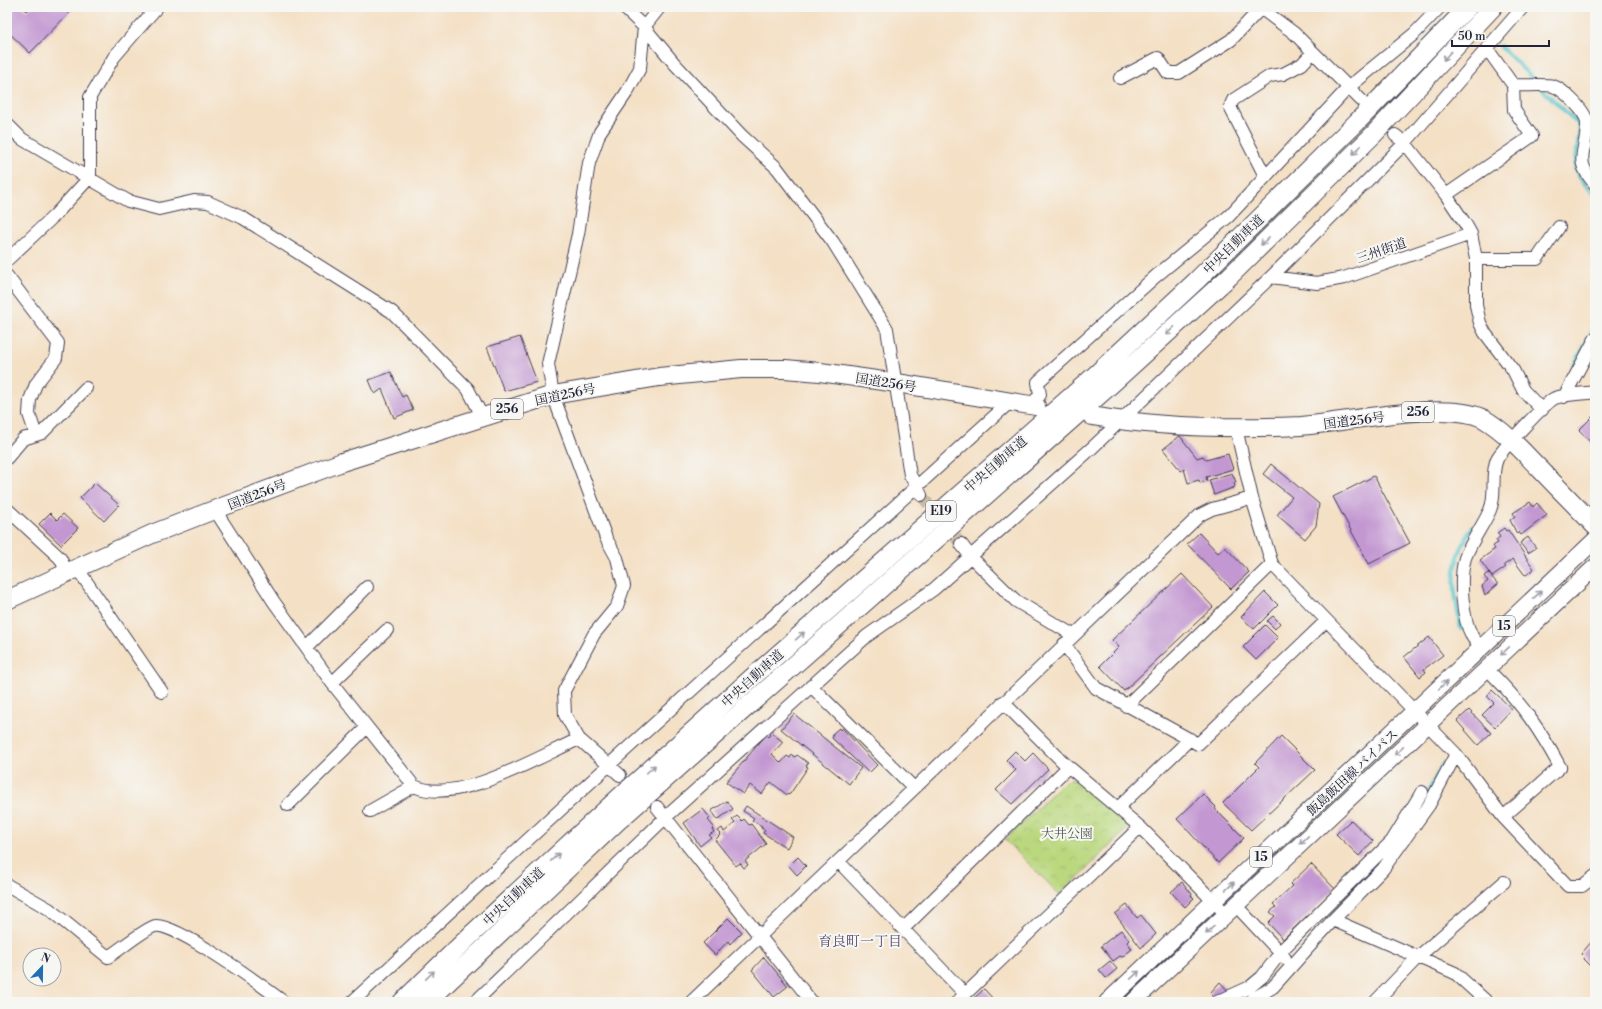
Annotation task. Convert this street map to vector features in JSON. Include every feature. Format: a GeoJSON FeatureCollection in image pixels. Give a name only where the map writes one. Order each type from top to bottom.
{"type":"FeatureCollection","features":[{"type":"Feature","properties":{"kind":"highway","name":"中央自動車道"},"geometry":{"type":"LineString","coordinates":[[402,1002],[474,932],[620,797],[1109,362],[1201,276],[1357,122],[1468,7]]}},
{"type":"Feature","properties":{"kind":"highway","name":"中央自動車道"},"geometry":{"type":"LineString","coordinates":[[427,1002],[618,821],[1106,389],[1230,276],[1374,134],[1493,7]]}},
{"type":"Feature","properties":{"kind":"highway","name":"国道256号"},"geometry":{"type":"LineString","coordinates":[[7,600],[152,534],[342,462],[482,416],[553,395],[659,377],[741,369],[785,369],[820,372],[897,383],[1033,406]]}},
{"type":"Feature","properties":{"kind":"highway","name":"国道256号"},"geometry":{"type":"LineString","coordinates":[[1092,416],[1120,421],[1236,428],[1302,426],[1422,412],[1448,411],[1466,413],[1483,419],[1512,440],[1595,526]]}},
{"type":"Feature","properties":{"kind":"main road","name":"飯島飯田線 バイパス"},"geometry":{"type":"LineString","coordinates":[[1107,1002],[1595,540]]}},
{"type":"Feature","properties":{"kind":"main road","name":"飯島飯田線 バイパス"},"geometry":{"type":"LineString","coordinates":[[1133,1002],[1595,567]]}},
{"type":"Feature","properties":{"kind":"street"},"geometry":{"type":"LineString","coordinates":[[7,260],[55,216],[90,177],[90,97],[114,57],[157,7]]}},
{"type":"Feature","properties":{"kind":"street"},"geometry":{"type":"LineString","coordinates":[[623,7],[644,27],[674,64],[737,130],[777,168],[833,242],[887,329],[897,383],[910,475],[919,490]]}},
{"type":"Feature","properties":{"kind":"street"},"geometry":{"type":"LineString","coordinates":[[620,774],[578,739],[565,714],[564,691],[594,634],[617,606],[624,586],[616,558],[606,538],[553,395],[548,364],[578,234],[589,163],[600,132],[627,92],[640,68],[644,27],[660,7]]}},
{"type":"Feature","properties":{"kind":"street"},"geometry":{"type":"LineString","coordinates":[[1120,78],[1158,58],[1168,73],[1179,73],[1231,40],[1260,7],[1294,33],[1361,100]]}},
{"type":"Feature","properties":{"kind":"street"},"geometry":{"type":"LineString","coordinates":[[1033,406],[1040,396],[1038,382],[1156,276],[1229,216],[1349,87],[1414,34],[1440,7]]}},
{"type":"Feature","properties":{"kind":"street"},"geometry":{"type":"LineString","coordinates":[[475,1002],[666,816],[867,636],[934,589],[971,557],[1120,421],[1271,277],[1404,143],[1488,50],[1523,7]]}},
{"type":"Feature","properties":{"kind":"street"},"geometry":{"type":"LineString","coordinates":[[1446,195],[1532,136],[1514,110],[1513,85],[1488,50]]}},
{"type":"Feature","properties":{"kind":"street"},"geometry":{"type":"LineString","coordinates":[[1265,176],[1230,106],[1233,100],[1270,76],[1283,74],[1302,64],[1313,52]]}},
{"type":"Feature","properties":{"kind":"street"},"geometry":{"type":"LineString","coordinates":[[1513,85],[1550,86],[1567,95],[1588,122],[1581,161],[1586,174],[1595,184]]}},
{"type":"Feature","properties":{"kind":"street"},"geometry":{"type":"LineString","coordinates":[[7,124],[22,139],[90,177],[128,201],[159,209],[194,201],[208,202],[243,218],[392,312],[468,389],[482,416]]}},
{"type":"Feature","properties":{"kind":"street"},"geometry":{"type":"LineString","coordinates":[[1395,135],[1404,143],[1446,195],[1471,234],[1476,259],[1476,305],[1480,323],[1485,333],[1513,370],[1523,390],[1542,410]]}},
{"type":"Feature","properties":{"kind":"street"},"geometry":{"type":"LineString","coordinates":[[1476,259],[1537,259],[1559,227]]}},
{"type":"Feature","properties":{"kind":"street","name":"三州街道"},"geometry":{"type":"LineString","coordinates":[[1271,277],[1317,283],[1344,278],[1471,234]]}},
{"type":"Feature","properties":{"kind":"street"},"geometry":{"type":"LineString","coordinates":[[7,276],[58,343],[56,358],[36,384],[30,400],[29,414],[36,435]]}},
{"type":"Feature","properties":{"kind":"street"},"geometry":{"type":"LineString","coordinates":[[1564,397],[1595,339]]}},
{"type":"Feature","properties":{"kind":"street"},"geometry":{"type":"LineString","coordinates":[[7,458],[24,439],[42,433],[86,388]]}},
{"type":"Feature","properties":{"kind":"street"},"geometry":{"type":"LineString","coordinates":[[1481,648],[1472,635],[1464,609],[1462,573],[1470,548],[1491,509],[1494,498],[1493,476],[1498,458],[1512,440],[1554,399],[1595,392]]}},
{"type":"Feature","properties":{"kind":"street"},"geometry":{"type":"LineString","coordinates":[[352,1002],[609,765],[919,490],[1010,402]]}},
{"type":"Feature","properties":{"kind":"street"},"geometry":{"type":"LineString","coordinates":[[1236,428],[1252,498],[1272,564],[1456,754],[1503,817],[1568,886],[1582,886],[1595,876]]}},
{"type":"Feature","properties":{"kind":"street"},"geometry":{"type":"LineString","coordinates":[[691,1002],[1200,515],[1212,508],[1252,498]]}},
{"type":"Feature","properties":{"kind":"street"},"geometry":{"type":"LineString","coordinates":[[7,509],[72,570],[162,692]]}},
{"type":"Feature","properties":{"kind":"street"},"geometry":{"type":"LineString","coordinates":[[215,510],[274,602],[332,683],[366,728],[414,786],[423,791],[454,790],[518,770],[578,739]]}},
{"type":"Feature","properties":{"kind":"street"},"geometry":{"type":"LineString","coordinates":[[961,544],[971,557],[1016,601],[1069,639],[1096,688],[1126,706],[1198,744],[1326,621]]}},
{"type":"Feature","properties":{"kind":"street"},"geometry":{"type":"LineString","coordinates":[[1126,706],[1272,564]]}},
{"type":"Feature","properties":{"kind":"street"},"geometry":{"type":"LineString","coordinates":[[307,647],[367,587]]}},
{"type":"Feature","properties":{"kind":"street"},"geometry":{"type":"LineString","coordinates":[[332,683],[387,630]]}},
{"type":"Feature","properties":{"kind":"street"},"geometry":{"type":"LineString","coordinates":[[1493,675],[1516,699],[1541,731],[1560,767],[1503,817]]}},
{"type":"Feature","properties":{"kind":"street"},"geometry":{"type":"LineString","coordinates":[[811,686],[914,788]]}},
{"type":"Feature","properties":{"kind":"street"},"geometry":{"type":"LineString","coordinates":[[1003,702],[1068,767],[1140,826],[1212,902],[1226,914]]}},
{"type":"Feature","properties":{"kind":"street"},"geometry":{"type":"LineString","coordinates":[[288,805],[366,728]]}},
{"type":"Feature","properties":{"kind":"street"},"geometry":{"type":"LineString","coordinates":[[1118,808],[1190,740]]}},
{"type":"Feature","properties":{"kind":"street"},"geometry":{"type":"LineString","coordinates":[[1217,1002],[1250,987],[1333,920],[1383,869],[1429,805],[1456,754]]}},
{"type":"Feature","properties":{"kind":"street"},"geometry":{"type":"LineString","coordinates":[[903,929],[1068,767]]}},
{"type":"Feature","properties":{"kind":"street"},"geometry":{"type":"LineString","coordinates":[[370,812],[414,786]]}},
{"type":"Feature","properties":{"kind":"street"},"geometry":{"type":"LineString","coordinates":[[1248,1002],[1273,987],[1286,957],[1321,910],[1392,841],[1422,792]]}},
{"type":"Feature","properties":{"kind":"street"},"geometry":{"type":"LineString","coordinates":[[657,808],[666,816],[812,1002]]}},
{"type":"Feature","properties":{"kind":"street"},"geometry":{"type":"LineString","coordinates":[[838,861],[903,929],[961,998],[1140,826]]}},
{"type":"Feature","properties":{"kind":"street"},"geometry":{"type":"LineString","coordinates":[[1375,1002],[1418,957],[1504,882]]}},
{"type":"Feature","properties":{"kind":"street"},"geometry":{"type":"LineString","coordinates":[[7,885],[49,909],[108,957],[154,926],[164,926],[212,952],[284,1002]]}},
{"type":"Feature","properties":{"kind":"street"},"geometry":{"type":"LineString","coordinates":[[1242,912],[1286,957]]}},
{"type":"Feature","properties":{"kind":"street"},"geometry":{"type":"LineString","coordinates":[[1333,920],[1455,973],[1487,1002]]}},
{"type":"Feature","properties":{"kind":"green space","name":"大井公園"},"geometry":{"type":"Polygon","coordinates":[[[1077,780],[1129,824],[1129,827],[1060,895],[1005,840],[1065,781],[1077,780]]]}},
{"type":"Feature","properties":{"kind":"building"},"geometry":{"type":"Polygon","coordinates":[[[7,7],[22,7],[27,11],[31,7],[75,7],[30,53],[7,31],[7,7]]]}},
{"type":"Feature","properties":{"kind":"building"},"geometry":{"type":"Polygon","coordinates":[[[520,337],[537,382],[504,391],[487,347],[520,337]]]}},
{"type":"Feature","properties":{"kind":"building"},"geometry":{"type":"Polygon","coordinates":[[[391,372],[402,397],[406,395],[413,410],[394,418],[382,389],[375,394],[369,380],[391,372]]]}},
{"type":"Feature","properties":{"kind":"building"},"geometry":{"type":"Polygon","coordinates":[[[1595,414],[1595,447],[1579,430],[1595,414]]]}},
{"type":"Feature","properties":{"kind":"building"},"geometry":{"type":"Polygon","coordinates":[[[1180,436],[1197,458],[1203,456],[1206,460],[1228,454],[1233,469],[1206,477],[1207,481],[1200,483],[1199,480],[1188,483],[1184,469],[1181,471],[1163,449],[1180,436]]]}},
{"type":"Feature","properties":{"kind":"building"},"geometry":{"type":"Polygon","coordinates":[[[1271,464],[1319,504],[1316,526],[1305,539],[1277,515],[1292,497],[1263,474],[1271,464]]]}},
{"type":"Feature","properties":{"kind":"building"},"geometry":{"type":"Polygon","coordinates":[[[1232,473],[1236,482],[1234,483],[1235,487],[1214,495],[1209,480],[1232,473]]]}},
{"type":"Feature","properties":{"kind":"building"},"geometry":{"type":"Polygon","coordinates":[[[1374,476],[1410,543],[1369,564],[1333,497],[1374,476]]]}},
{"type":"Feature","properties":{"kind":"building"},"geometry":{"type":"Polygon","coordinates":[[[95,483],[119,505],[104,521],[80,498],[95,483]]]}},
{"type":"Feature","properties":{"kind":"building"},"geometry":{"type":"Polygon","coordinates":[[[1530,502],[1533,507],[1537,503],[1547,515],[1521,535],[1519,532],[1517,534],[1510,520],[1515,516],[1513,513],[1530,502]]]}},
{"type":"Feature","properties":{"kind":"building"},"geometry":{"type":"Polygon","coordinates":[[[50,513],[57,520],[63,514],[78,528],[61,545],[39,524],[50,513]]]}},
{"type":"Feature","properties":{"kind":"building"},"geometry":{"type":"Polygon","coordinates":[[[1504,528],[1506,531],[1508,530],[1534,569],[1526,575],[1513,559],[1504,565],[1506,567],[1492,577],[1480,560],[1495,549],[1493,546],[1498,543],[1496,540],[1500,537],[1497,533],[1504,528]]]}},
{"type":"Feature","properties":{"kind":"building"},"geometry":{"type":"Polygon","coordinates":[[[1199,533],[1218,553],[1225,547],[1249,572],[1231,589],[1187,544],[1199,533]]]}},
{"type":"Feature","properties":{"kind":"building"},"geometry":{"type":"Polygon","coordinates":[[[1528,537],[1536,548],[1528,553],[1520,543],[1528,537]]]}},
{"type":"Feature","properties":{"kind":"building"},"geometry":{"type":"Polygon","coordinates":[[[1488,573],[1498,584],[1485,596],[1482,586],[1488,581],[1484,576],[1488,573]]]}},
{"type":"Feature","properties":{"kind":"building"},"geometry":{"type":"Polygon","coordinates":[[[1182,574],[1213,607],[1124,691],[1100,666],[1119,647],[1112,640],[1182,574]]]}},
{"type":"Feature","properties":{"kind":"building"},"geometry":{"type":"Polygon","coordinates":[[[1265,592],[1278,605],[1254,629],[1241,617],[1265,592]]]}},
{"type":"Feature","properties":{"kind":"building"},"geometry":{"type":"Polygon","coordinates":[[[1273,616],[1280,623],[1275,629],[1267,621],[1273,616]]]}},
{"type":"Feature","properties":{"kind":"building"},"geometry":{"type":"Polygon","coordinates":[[[1265,625],[1278,638],[1256,660],[1243,647],[1265,625]]]}},
{"type":"Feature","properties":{"kind":"building"},"geometry":{"type":"Polygon","coordinates":[[[1429,637],[1443,655],[1424,669],[1426,672],[1420,677],[1404,657],[1429,637]]]}},
{"type":"Feature","properties":{"kind":"building"},"geometry":{"type":"Polygon","coordinates":[[[1492,690],[1512,709],[1495,727],[1482,715],[1494,703],[1487,696],[1492,690]]]}},
{"type":"Feature","properties":{"kind":"building"},"geometry":{"type":"Polygon","coordinates":[[[1469,710],[1491,733],[1478,745],[1457,721],[1469,710]]]}},
{"type":"Feature","properties":{"kind":"building"},"geometry":{"type":"Polygon","coordinates":[[[794,714],[861,768],[849,784],[781,729],[794,714]]]}},
{"type":"Feature","properties":{"kind":"building"},"geometry":{"type":"Polygon","coordinates":[[[839,728],[840,730],[842,728],[877,765],[869,773],[832,738],[832,734],[839,728]]]}},
{"type":"Feature","properties":{"kind":"building"},"geometry":{"type":"Polygon","coordinates":[[[772,733],[783,742],[772,754],[781,763],[787,756],[790,758],[792,755],[795,757],[797,755],[808,763],[806,766],[808,767],[790,794],[787,795],[771,782],[762,794],[750,785],[743,794],[726,782],[766,735],[768,737],[772,733]]]}},
{"type":"Feature","properties":{"kind":"building"},"geometry":{"type":"Polygon","coordinates":[[[1281,736],[1315,770],[1251,830],[1223,803],[1259,767],[1255,763],[1281,736]]]}},
{"type":"Feature","properties":{"kind":"building"},"geometry":{"type":"Polygon","coordinates":[[[1015,751],[1025,761],[1033,753],[1048,769],[1012,804],[996,790],[1016,770],[1006,760],[1015,751]]]}},
{"type":"Feature","properties":{"kind":"building"},"geometry":{"type":"Polygon","coordinates":[[[1203,794],[1216,807],[1215,809],[1244,838],[1218,863],[1177,819],[1203,794]]]}},
{"type":"Feature","properties":{"kind":"building"},"geometry":{"type":"Polygon","coordinates":[[[727,801],[733,809],[717,820],[711,811],[727,801]]]}},
{"type":"Feature","properties":{"kind":"building"},"geometry":{"type":"Polygon","coordinates":[[[746,806],[793,837],[787,848],[763,833],[765,830],[761,828],[762,826],[752,820],[754,818],[743,811],[746,806]]]}},
{"type":"Feature","properties":{"kind":"building"},"geometry":{"type":"Polygon","coordinates":[[[703,809],[710,818],[708,820],[714,827],[712,829],[714,832],[709,835],[711,837],[700,846],[684,823],[703,809]]]}},
{"type":"Feature","properties":{"kind":"building"},"geometry":{"type":"Polygon","coordinates":[[[737,816],[742,821],[744,819],[749,825],[751,824],[766,844],[745,861],[748,865],[744,868],[740,863],[736,866],[715,840],[721,834],[718,831],[722,828],[724,832],[735,823],[732,820],[737,816]]]}},
{"type":"Feature","properties":{"kind":"building"},"geometry":{"type":"Polygon","coordinates":[[[1351,820],[1373,841],[1359,856],[1336,834],[1351,820]]]}},
{"type":"Feature","properties":{"kind":"building"},"geometry":{"type":"Polygon","coordinates":[[[798,857],[806,866],[797,875],[789,866],[798,857]]]}},
{"type":"Feature","properties":{"kind":"building"},"geometry":{"type":"Polygon","coordinates":[[[1311,864],[1335,889],[1283,939],[1268,923],[1275,916],[1270,912],[1276,907],[1273,904],[1292,886],[1290,884],[1311,864]]]}},
{"type":"Feature","properties":{"kind":"building"},"geometry":{"type":"Polygon","coordinates":[[[1182,882],[1194,898],[1185,907],[1171,892],[1182,882]]]}},
{"type":"Feature","properties":{"kind":"building"},"geometry":{"type":"Polygon","coordinates":[[[1127,905],[1137,918],[1141,915],[1156,934],[1141,948],[1115,914],[1127,905]]]}},
{"type":"Feature","properties":{"kind":"building"},"geometry":{"type":"Polygon","coordinates":[[[728,918],[742,932],[730,944],[728,941],[715,955],[703,943],[728,918]]]}},
{"type":"Feature","properties":{"kind":"building"},"geometry":{"type":"Polygon","coordinates":[[[1121,930],[1129,940],[1127,942],[1132,949],[1122,957],[1120,956],[1113,961],[1101,946],[1121,930]]]}},
{"type":"Feature","properties":{"kind":"building"},"geometry":{"type":"Polygon","coordinates":[[[1593,940],[1595,942],[1595,971],[1583,959],[1584,957],[1581,954],[1593,940]]]}},
{"type":"Feature","properties":{"kind":"building"},"geometry":{"type":"Polygon","coordinates":[[[764,957],[788,986],[774,997],[752,970],[764,957]]]}},
{"type":"Feature","properties":{"kind":"building"},"geometry":{"type":"Polygon","coordinates":[[[1110,961],[1117,969],[1106,978],[1099,970],[1110,961]]]}},
{"type":"Feature","properties":{"kind":"building"},"geometry":{"type":"Polygon","coordinates":[[[1220,982],[1228,991],[1215,998],[1210,993],[1220,982]]]}},
{"type":"Feature","properties":{"kind":"building"},"geometry":{"type":"Polygon","coordinates":[[[984,989],[996,1002],[970,1002],[984,989]]]}},
{"type":"Feature","properties":{"kind":"waterway"},"geometry":{"type":"LineString","coordinates":[[1500,46],[1537,83]]}},
{"type":"Feature","properties":{"kind":"waterway"},"geometry":{"type":"LineString","coordinates":[[1541,88],[1580,126],[1575,168],[1582,181],[1595,195]]}},
{"type":"Feature","properties":{"kind":"waterway"},"geometry":{"type":"LineString","coordinates":[[1561,390],[1595,326]]}},
{"type":"Feature","properties":{"kind":"waterway"},"geometry":{"type":"LineString","coordinates":[[1461,629],[1455,588],[1456,564],[1459,552],[1473,526]]}},
{"type":"Feature","properties":{"kind":"waterway"},"geometry":{"type":"LineString","coordinates":[[1426,795],[1443,764]]}},
{"type":"Feature","properties":{"kind":"tunnel"},"geometry":{"type":"LineString","coordinates":[[921,495],[961,544]]}},
{"type":"Feature","properties":{"kind":"district","name":"育良町一丁目"},"geometry":{"type":"Point","coordinates":[860,941]}}]}
